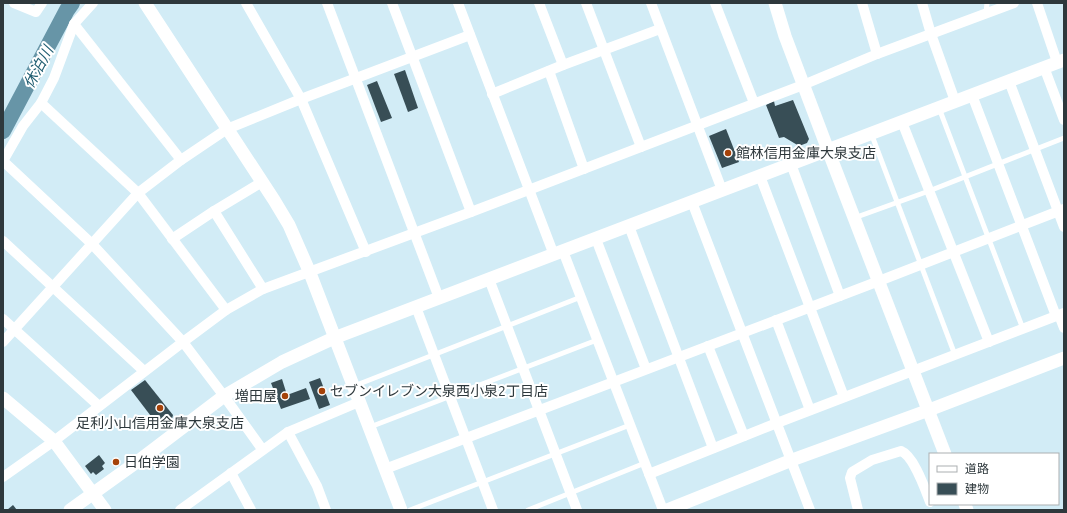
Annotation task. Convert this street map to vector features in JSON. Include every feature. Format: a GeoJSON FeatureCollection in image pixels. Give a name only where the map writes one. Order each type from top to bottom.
{"type":"FeatureCollection","features":[{"type":"Feature","properties":{"kind":"street"},"geometry":{"type":"LineString","coordinates":[[14,3],[36,12],[42,3]]}},
{"type":"Feature","properties":{"kind":"street"},"geometry":{"type":"LineString","coordinates":[[93,3],[74,24],[54,78],[41,103],[22,126],[3,161],[92,244],[183,342],[224,396],[262,450]]}},
{"type":"Feature","properties":{"kind":"street"},"geometry":{"type":"LineString","coordinates":[[145,3],[289,225],[310,273],[400,510]]}},
{"type":"Feature","properties":{"kind":"street"},"geometry":{"type":"LineString","coordinates":[[246,3],[301,99],[366,252]]}},
{"type":"Feature","properties":{"kind":"street"},"geometry":{"type":"LineString","coordinates":[[327,3],[439,298]]}},
{"type":"Feature","properties":{"kind":"street"},"geometry":{"type":"LineString","coordinates":[[392,3],[471,212]]}},
{"type":"Feature","properties":{"kind":"street"},"geometry":{"type":"LineString","coordinates":[[458,3],[529,190],[558,253],[581,297],[663,510]]}},
{"type":"Feature","properties":{"kind":"street"},"geometry":{"type":"LineString","coordinates":[[539,3],[563,65]]}},
{"type":"Feature","properties":{"kind":"street"},"geometry":{"type":"LineString","coordinates":[[586,3],[641,147]]}},
{"type":"Feature","properties":{"kind":"street"},"geometry":{"type":"LineString","coordinates":[[651,3],[722,190]]}},
{"type":"Feature","properties":{"kind":"street"},"geometry":{"type":"LineString","coordinates":[[715,3],[754,103]]}},
{"type":"Feature","properties":{"kind":"street"},"geometry":{"type":"LineString","coordinates":[[775,3],[785,36],[803,85],[945,453]]}},
{"type":"Feature","properties":{"kind":"street"},"geometry":{"type":"LineString","coordinates":[[862,3],[878,54]]}},
{"type":"Feature","properties":{"kind":"street"},"geometry":{"type":"LineString","coordinates":[[922,3],[931,34],[955,101]]}},
{"type":"Feature","properties":{"kind":"street"},"geometry":{"type":"LineString","coordinates":[[3,477],[54,441],[226,310],[262,289],[310,273],[698,126],[931,34],[987,8],[1014,3]]}},
{"type":"Feature","properties":{"kind":"street"},"geometry":{"type":"LineString","coordinates":[[70,510],[224,396],[282,362],[334,338],[1060,61],[1037,3]]}},
{"type":"Feature","properties":{"kind":"street"},"geometry":{"type":"LineString","coordinates":[[74,24],[180,160]]}},
{"type":"Feature","properties":{"kind":"street"},"geometry":{"type":"LineString","coordinates":[[492,94],[563,65],[660,29]]}},
{"type":"Feature","properties":{"kind":"street"},"geometry":{"type":"LineString","coordinates":[[3,342],[138,193],[180,160],[227,129],[301,99],[470,35]]}},
{"type":"Feature","properties":{"kind":"street"},"geometry":{"type":"LineString","coordinates":[[1044,67],[1064,120]]}},
{"type":"Feature","properties":{"kind":"street"},"geometry":{"type":"LineString","coordinates":[[549,71],[584,169]]}},
{"type":"Feature","properties":{"kind":"street"},"geometry":{"type":"LineString","coordinates":[[1009,81],[1035,149],[1061,210],[1064,227]]}},
{"type":"Feature","properties":{"kind":"street"},"geometry":{"type":"LineString","coordinates":[[972,95],[1022,226],[1060,315],[1064,328]]}},
{"type":"Feature","properties":{"kind":"street"},"geometry":{"type":"LineString","coordinates":[[41,103],[138,193],[226,310]]}},
{"type":"Feature","properties":{"kind":"street"},"geometry":{"type":"LineString","coordinates":[[902,122],[989,342]]}},
{"type":"Feature","properties":{"kind":"street"},"geometry":{"type":"LineString","coordinates":[[791,164],[840,296]]}},
{"type":"Feature","properties":{"kind":"street"},"geometry":{"type":"LineString","coordinates":[[760,176],[844,397]]}},
{"type":"Feature","properties":{"kind":"street"},"geometry":{"type":"LineString","coordinates":[[172,239],[262,182]]}},
{"type":"Feature","properties":{"kind":"street"},"geometry":{"type":"LineString","coordinates":[[692,202],[810,510]]}},
{"type":"Feature","properties":{"kind":"street"},"geometry":{"type":"LineString","coordinates":[[385,469],[921,265],[1061,210]]}},
{"type":"Feature","properties":{"kind":"street"},"geometry":{"type":"LineString","coordinates":[[214,211],[262,289]]}},
{"type":"Feature","properties":{"kind":"street"},"geometry":{"type":"LineString","coordinates":[[629,226],[714,448]]}},
{"type":"Feature","properties":{"kind":"street"},"geometry":{"type":"LineString","coordinates":[[596,239],[646,369]]}},
{"type":"Feature","properties":{"kind":"street"},"geometry":{"type":"LineString","coordinates":[[3,241],[144,372]]}},
{"type":"Feature","properties":{"kind":"street"},"geometry":{"type":"LineString","coordinates":[[489,279],[577,510]]}},
{"type":"Feature","properties":{"kind":"street"},"geometry":{"type":"LineString","coordinates":[[416,307],[493,510]]}},
{"type":"Feature","properties":{"kind":"street"},"geometry":{"type":"LineString","coordinates":[[649,474],[810,410],[1060,315]]}},
{"type":"Feature","properties":{"kind":"street"},"geometry":{"type":"LineString","coordinates":[[3,319],[99,406]]}},
{"type":"Feature","properties":{"kind":"street"},"geometry":{"type":"LineString","coordinates":[[776,320],[810,410]]}},
{"type":"Feature","properties":{"kind":"street"},"geometry":{"type":"LineString","coordinates":[[708,346],[744,436]]}},
{"type":"Feature","properties":{"kind":"street"},"geometry":{"type":"LineString","coordinates":[[667,510],[792,460],[929,410],[1064,358]]}},
{"type":"Feature","properties":{"kind":"street"},"geometry":{"type":"LineString","coordinates":[[3,398],[54,441],[105,510]]}},
{"type":"Feature","properties":{"kind":"street"},"geometry":{"type":"LineString","coordinates":[[182,510],[288,432],[359,402]]}},
{"type":"Feature","properties":{"kind":"street"},"geometry":{"type":"LineString","coordinates":[[288,432],[317,486],[326,510]]}},
{"type":"Feature","properties":{"kind":"street"},"geometry":{"type":"LineString","coordinates":[[858,510],[850,478],[852,472],[872,460],[901,450],[907,454],[926,478],[929,497]]}},
{"type":"Feature","properties":{"kind":"street"},"geometry":{"type":"LineString","coordinates":[[231,473],[251,510]]}},
{"type":"Feature","properties":{"kind":"lane"},"geometry":{"type":"LineString","coordinates":[[939,108],[1023,329]]}},
{"type":"Feature","properties":{"kind":"lane"},"geometry":{"type":"LineString","coordinates":[[871,133],[955,355]]}},
{"type":"Feature","properties":{"kind":"lane"},"geometry":{"type":"LineString","coordinates":[[854,218],[929,191],[1064,138]]}},
{"type":"Feature","properties":{"kind":"lane"},"geometry":{"type":"LineString","coordinates":[[353,386],[581,297]]}},
{"type":"Feature","properties":{"kind":"lane"},"geometry":{"type":"LineString","coordinates":[[369,428],[597,340]]}},
{"type":"Feature","properties":{"kind":"lane"},"geometry":{"type":"LineString","coordinates":[[410,510],[630,425]]}},
{"type":"Feature","properties":{"kind":"lane"},"geometry":{"type":"LineString","coordinates":[[528,510],[645,463]]}},
{"type":"Feature","properties":{"kind":"building"},"geometry":{"type":"Polygon","coordinates":[[[405,70],[418,108],[408,112],[394,74],[405,70]]]}},
{"type":"Feature","properties":{"kind":"building"},"geometry":{"type":"Polygon","coordinates":[[[377,81],[392,118],[381,122],[367,85],[377,81]]]}},
{"type":"Feature","properties":{"kind":"building"},"geometry":{"type":"Polygon","coordinates":[[[793,100],[809,139],[807,143],[799,146],[784,137],[779,138],[766,105],[774,101],[775,106],[793,100]]]}},
{"type":"Feature","properties":{"kind":"building"},"geometry":{"type":"Polygon","coordinates":[[[726,129],[739,162],[722,168],[709,136],[726,129]]]}},
{"type":"Feature","properties":{"kind":"building"},"geometry":{"type":"Polygon","coordinates":[[[320,378],[330,405],[319,409],[309,382],[320,378]]]}},
{"type":"Feature","properties":{"kind":"building"},"geometry":{"type":"Polygon","coordinates":[[[282,379],[287,395],[306,388],[310,399],[281,409],[271,383],[282,379]]]}},
{"type":"Feature","properties":{"kind":"building"},"geometry":{"type":"Polygon","coordinates":[[[145,380],[173,415],[172,419],[160,428],[131,390],[145,380]]]}},
{"type":"Feature","properties":{"kind":"building"},"geometry":{"type":"Polygon","coordinates":[[[99,455],[105,463],[102,466],[104,469],[96,475],[93,472],[91,474],[85,466],[99,455]]]}},
{"type":"Feature","properties":{"kind":"building"},"geometry":{"type":"Polygon","coordinates":[[[13,505],[17,510],[7,510],[13,505]]]}},
{"type":"Feature","properties":{"kind":"waterway","name":"休泊川"},"geometry":{"type":"LineString","coordinates":[[3,131],[72,3]]}},
{"type":"Feature","properties":{"kind":"place","name":"館林信用金庫大泉支店"},"geometry":{"type":"Point","coordinates":[728,153]}},
{"type":"Feature","properties":{"kind":"place","name":"セブンイレブン大泉西小泉2丁目店"},"geometry":{"type":"Point","coordinates":[322,391]}},
{"type":"Feature","properties":{"kind":"place","name":"増田屋"},"geometry":{"type":"Point","coordinates":[285,396]}},
{"type":"Feature","properties":{"kind":"place","name":"足利小山信用金庫大泉支店"},"geometry":{"type":"Point","coordinates":[160,408]}},
{"type":"Feature","properties":{"kind":"place","name":"日伯学園"},"geometry":{"type":"Point","coordinates":[116,462]}}]}
